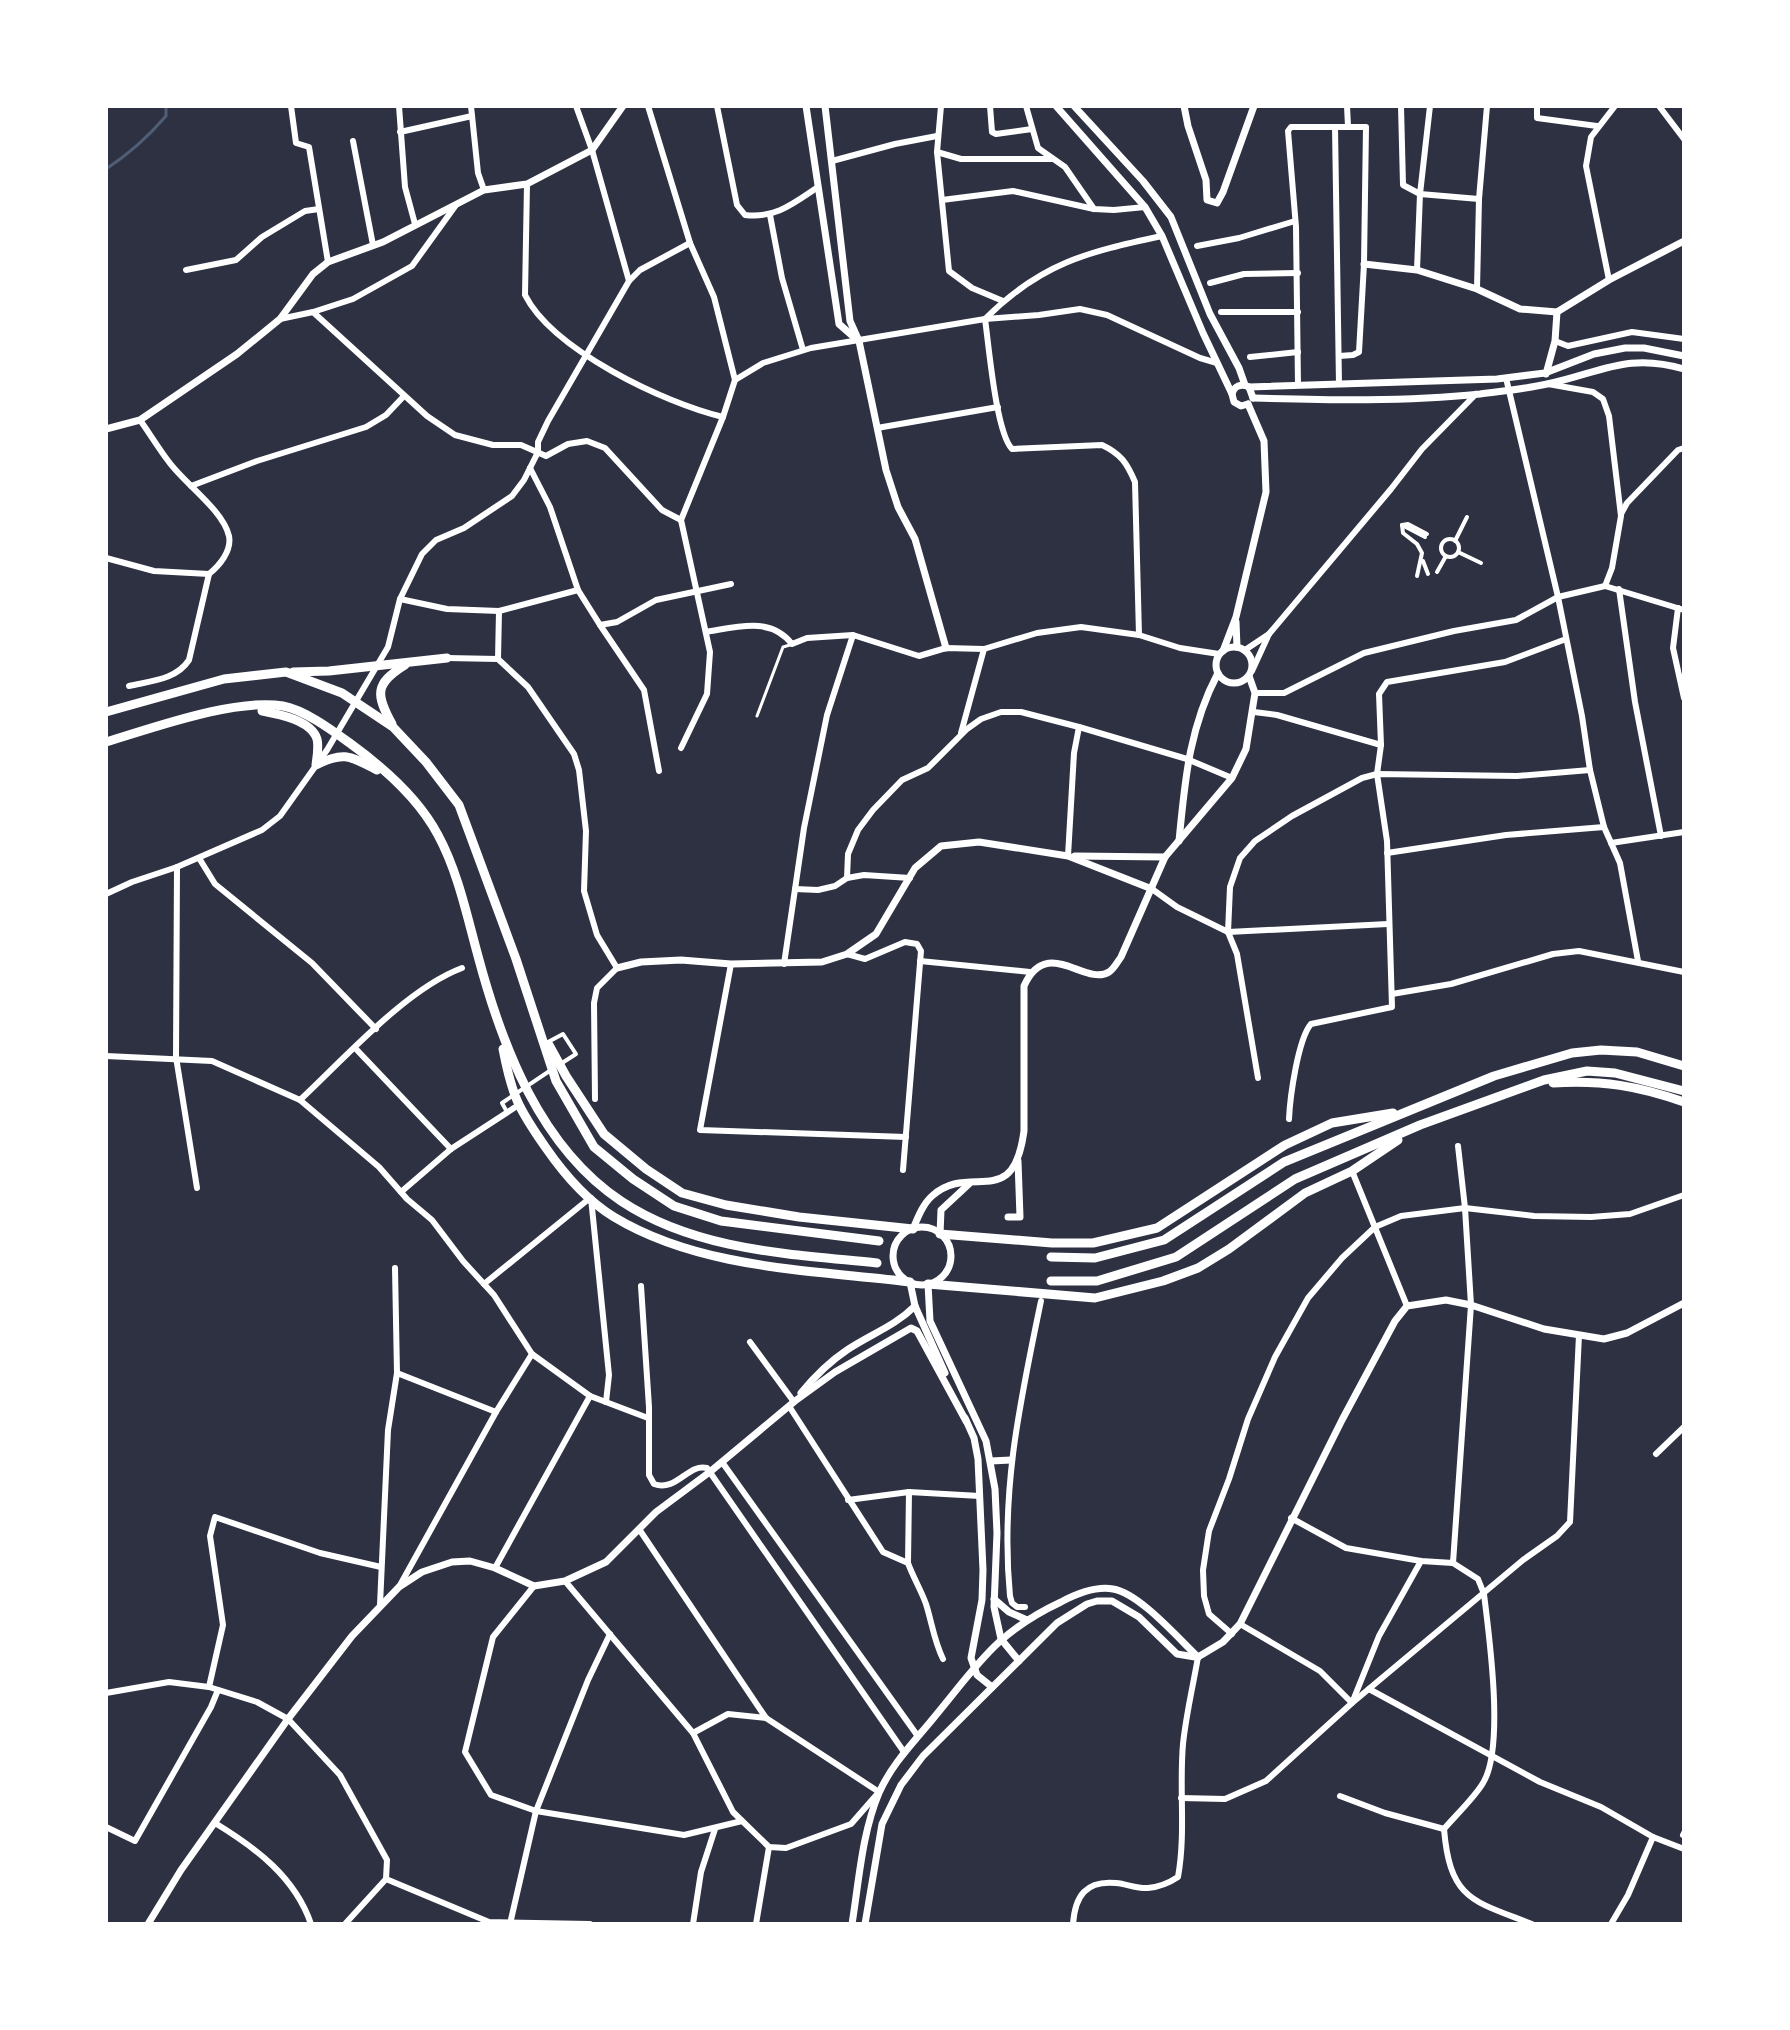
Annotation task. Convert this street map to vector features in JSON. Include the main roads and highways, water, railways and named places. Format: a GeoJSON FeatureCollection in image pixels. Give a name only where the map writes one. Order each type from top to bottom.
{"type":"FeatureCollection","features":[{"type":"Feature","properties":{"kind":"main road"},"geometry":{"type":"LineString","coordinates":[[106,712],[224,679],[447,658]]}},
{"type":"Feature","properties":{"kind":"main road"},"geometry":{"type":"LineString","coordinates":[[393,727],[379,701],[383,682],[408,663]]}},
{"type":"Feature","properties":{"kind":"main road"},"geometry":{"type":"LineString","coordinates":[[286,672],[342,693],[393,727],[426,762],[459,805],[556,1081],[594,1147],[633,1179],[674,1206],[721,1221],[879,1241]]}},
{"type":"Feature","properties":{"kind":"main road"},"geometry":{"type":"LineString","coordinates":[[106,742],[231,707],[284,706],[324,725],[371,759],[408,794],[438,835],[463,897],[501,1033],[517,1106],[563,1173],[612,1216],[659,1240],[708,1255],[910,1282]]}},
{"type":"Feature","properties":{"kind":"main road"},"geometry":{"type":"LineString","coordinates":[[231,707],[284,715],[313,731],[317,741],[316,765],[338,754],[354,758],[387,775]]}},
{"type":"Feature","properties":{"kind":"main road"},"geometry":{"type":"LineString","coordinates":[[536,1021],[566,1076],[604,1134],[646,1169],[682,1193],[726,1205],[799,1217],[913,1229]]}},
{"type":"Feature","properties":{"kind":"main road"},"geometry":{"type":"LineString","coordinates":[[501,1033],[530,1096],[575,1163],[621,1201],[668,1226],[722,1243],[877,1263]]}},
{"type":"Feature","properties":{"kind":"main road"},"geometry":{"type":"LineString","coordinates":[[1051,1257],[1095,1258],[1164,1240],[1284,1162],[1494,1076],[1572,1053],[1601,1050],[1637,1052],[1684,1063]]}},
{"type":"Feature","properties":{"kind":"main road"},"geometry":{"type":"LineString","coordinates":[[1051,1281],[1097,1281],[1176,1257],[1295,1179],[1420,1125],[1530,1085],[1587,1071],[1615,1073],[1684,1091]]}},
{"type":"Feature","properties":{"kind":"main road"},"geometry":{"type":"LineString","coordinates":[[1530,1085],[1584,1081],[1614,1083],[1650,1090],[1684,1102]]}},
{"type":"Feature","properties":{"kind":"main road"},"geometry":{"type":"LineString","coordinates":[[940,1234],[1052,1243],[1093,1243],[1157,1228],[1285,1145],[1332,1123],[1409,1110]]}},
{"type":"Feature","properties":{"kind":"main road"},"geometry":{"type":"LineString","coordinates":[[928,1284],[1095,1298],[1163,1281],[1198,1268],[1305,1193],[1352,1171],[1420,1125]]}},
{"type":"Feature","properties":{"kind":"waterway"},"geometry":{"type":"LineString","coordinates":[[106,169],[152,131],[166,116],[166,106]]}}]}
